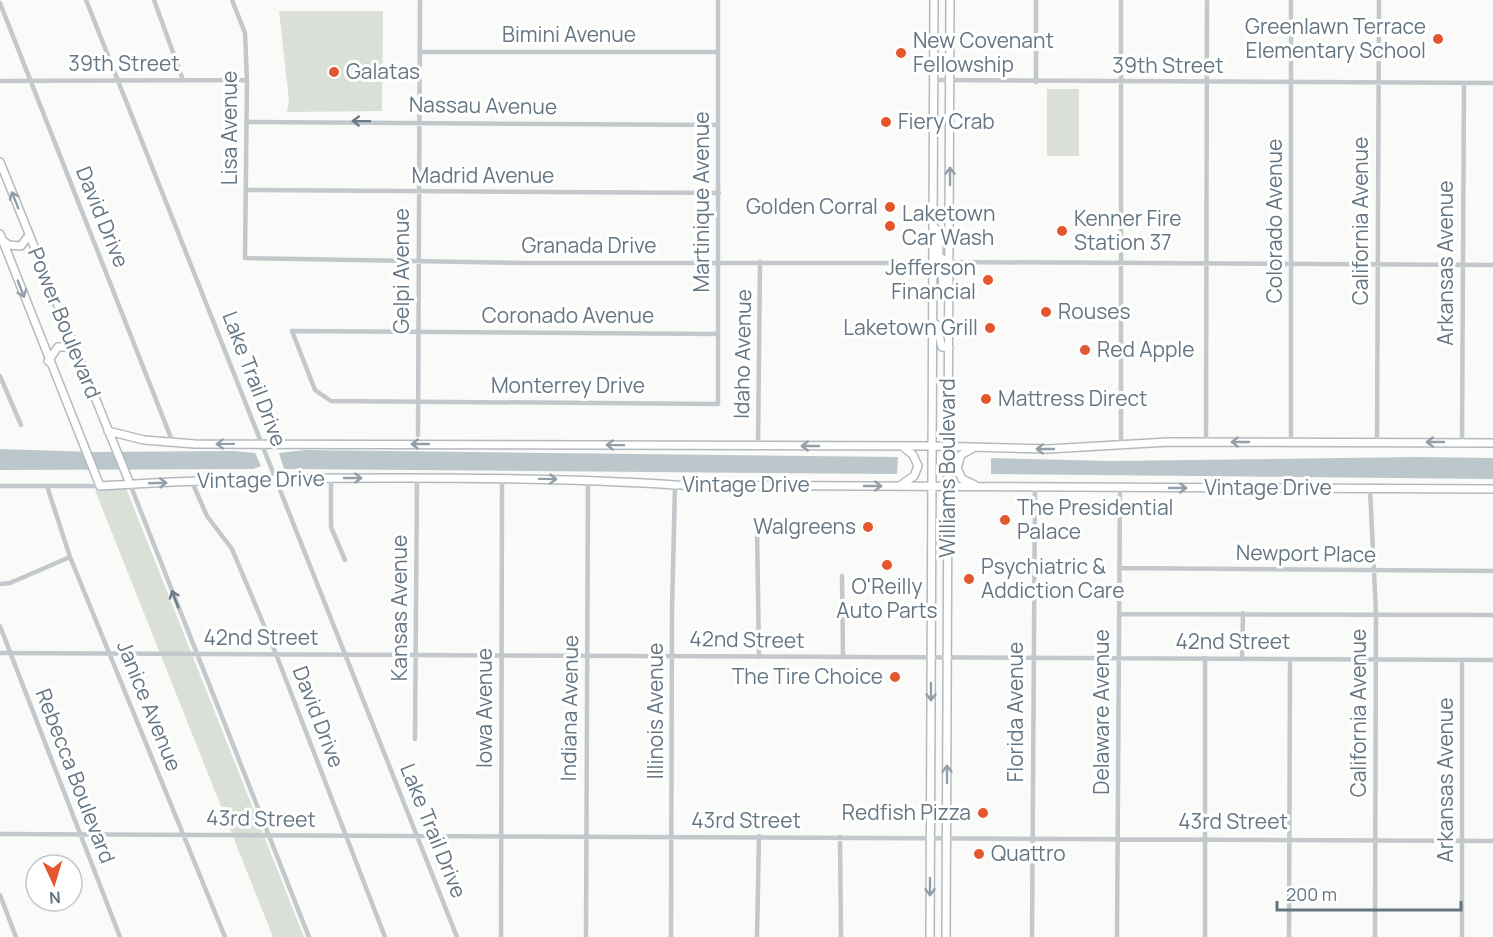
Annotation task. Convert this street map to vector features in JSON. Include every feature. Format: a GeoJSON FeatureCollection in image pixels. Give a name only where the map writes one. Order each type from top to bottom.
{"type":"FeatureCollection","features":[{"type":"Feature","properties":{"kind":"street","name":"Lake Trail Drive"},"geometry":{"type":"LineString","coordinates":[[86,0],[457,937]]}},
{"type":"Feature","properties":{"kind":"street"},"geometry":{"type":"LineString","coordinates":[[154,0],[183,80]]}},
{"type":"Feature","properties":{"kind":"street","name":"Lisa Avenue"},"geometry":{"type":"LineString","coordinates":[[232,0],[245,33],[247,80],[245,258]]}},
{"type":"Feature","properties":{"kind":"street","name":"Gelpi Avenue"},"geometry":{"type":"LineString","coordinates":[[418,435],[420,0]]}},
{"type":"Feature","properties":{"kind":"street","name":"Martinique Avenue"},"geometry":{"type":"LineString","coordinates":[[718,0],[718,404]]}},
{"type":"Feature","properties":{"kind":"street","name":"Williams Boulevard"},"geometry":{"type":"LineString","coordinates":[[930,937],[934,0]]}},
{"type":"Feature","properties":{"kind":"street"},"geometry":{"type":"LineString","coordinates":[[1036,0],[1036,82]]}},
{"type":"Feature","properties":{"kind":"street"},"geometry":{"type":"LineString","coordinates":[[1121,0],[1121,444]]}},
{"type":"Feature","properties":{"kind":"street"},"geometry":{"type":"LineString","coordinates":[[1206,441],[1207,0]]}},
{"type":"Feature","properties":{"kind":"street","name":"Colorado Avenue"},"geometry":{"type":"LineString","coordinates":[[1291,0],[1291,442]]}},
{"type":"Feature","properties":{"kind":"street","name":"California Avenue"},"geometry":{"type":"LineString","coordinates":[[1377,442],[1379,0]]}},
{"type":"Feature","properties":{"kind":"street","name":"Williams Boulevard"},"geometry":{"type":"LineString","coordinates":[[946,937],[950,262],[948,1]]}},
{"type":"Feature","properties":{"kind":"street","name":"David Drive"},"geometry":{"type":"LineString","coordinates":[[0,3],[173,443]]}},
{"type":"Feature","properties":{"kind":"street","name":"Bimini Avenue"},"geometry":{"type":"LineString","coordinates":[[420,52],[718,52]]}},
{"type":"Feature","properties":{"kind":"street","name":"39th Street"},"geometry":{"type":"LineString","coordinates":[[0,81],[247,80]]}},
{"type":"Feature","properties":{"kind":"street","name":"39th Street"},"geometry":{"type":"LineString","coordinates":[[934,80],[1292,84],[1493,83]]}},
{"type":"Feature","properties":{"kind":"street","name":"Arkansas Avenue"},"geometry":{"type":"LineString","coordinates":[[1462,442],[1464,83]]}},
{"type":"Feature","properties":{"kind":"street","name":"Nassau Avenue"},"geometry":{"type":"LineString","coordinates":[[247,122],[718,125]]}},
{"type":"Feature","properties":{"kind":"street","name":"Power Boulevard"},"geometry":{"type":"LineString","coordinates":[[0,162],[75,352],[129,480]]}},
{"type":"Feature","properties":{"kind":"street","name":"Madrid Avenue"},"geometry":{"type":"LineString","coordinates":[[247,190],[418,193],[719,193]]}},
{"type":"Feature","properties":{"kind":"street"},"geometry":{"type":"LineString","coordinates":[[933,225],[938,232],[939,257],[950,262],[1493,265]]}},
{"type":"Feature","properties":{"kind":"street"},"geometry":{"type":"LineString","coordinates":[[1,237],[9,245],[21,246],[29,235]]}},
{"type":"Feature","properties":{"kind":"street","name":"Power Boulevard"},"geometry":{"type":"LineString","coordinates":[[1,237],[48,361],[100,486]]}},
{"type":"Feature","properties":{"kind":"street","name":"Granada Drive"},"geometry":{"type":"LineString","coordinates":[[245,258],[418,261],[933,262]]}},
{"type":"Feature","properties":{"kind":"street","name":"Idaho Avenue"},"geometry":{"type":"LineString","coordinates":[[758,446],[760,262]]}},
{"type":"Feature","properties":{"kind":"street"},"geometry":{"type":"LineString","coordinates":[[933,262],[942,267],[943,293],[949,298]]}},
{"type":"Feature","properties":{"kind":"street"},"geometry":{"type":"LineString","coordinates":[[933,301],[940,343],[942,347],[949,348]]}},
{"type":"Feature","properties":{"kind":"street","name":"Coronado Avenue"},"geometry":{"type":"LineString","coordinates":[[418,402],[331,401],[321,397],[315,390],[292,331],[718,334]]}},
{"type":"Feature","properties":{"kind":"street"},"geometry":{"type":"LineString","coordinates":[[48,361],[58,347],[67,347],[75,352]]}},
{"type":"Feature","properties":{"kind":"street"},"geometry":{"type":"LineString","coordinates":[[0,376],[21,425]]}},
{"type":"Feature","properties":{"kind":"street","name":"Monterrey Drive"},"geometry":{"type":"LineString","coordinates":[[418,402],[718,404]]}},
{"type":"Feature","properties":{"kind":"street","name":"Vintage Drive"},"geometry":{"type":"LineString","coordinates":[[108,431],[144,440],[173,443],[262,444],[948,446],[1048,449],[1206,441],[1493,443]]}},
{"type":"Feature","properties":{"kind":"street"},"geometry":{"type":"LineString","coordinates":[[899,486],[914,476],[918,466],[913,455],[902,446]]}},
{"type":"Feature","properties":{"kind":"street"},"geometry":{"type":"LineString","coordinates":[[976,447],[961,455],[957,468],[962,478],[981,487]]}},
{"type":"Feature","properties":{"kind":"street","name":"Vintage Drive"},"geometry":{"type":"LineString","coordinates":[[0,486],[100,486],[129,480],[192,482],[274,478],[502,478],[588,479],[675,485],[1493,489]]}},
{"type":"Feature","properties":{"kind":"street"},"geometry":{"type":"LineString","coordinates":[[332,478],[331,527],[345,560]]}},
{"type":"Feature","properties":{"kind":"street","name":"Kansas Avenue"},"geometry":{"type":"LineString","coordinates":[[416,739],[417,478]]}},
{"type":"Feature","properties":{"kind":"street","name":"Iowa Avenue"},"geometry":{"type":"LineString","coordinates":[[501,937],[502,478]]}},
{"type":"Feature","properties":{"kind":"street","name":"Indiana Avenue"},"geometry":{"type":"LineString","coordinates":[[586,937],[588,479]]}},
{"type":"Feature","properties":{"kind":"street"},"geometry":{"type":"LineString","coordinates":[[129,480],[309,937]]}},
{"type":"Feature","properties":{"kind":"street","name":"David Drive"},"geometry":{"type":"LineString","coordinates":[[192,482],[207,516],[232,549],[276,654],[385,937]]}},
{"type":"Feature","properties":{"kind":"street","name":"Illinois Avenue"},"geometry":{"type":"LineString","coordinates":[[670,937],[675,485]]}},
{"type":"Feature","properties":{"kind":"street","name":"Janice Avenue"},"geometry":{"type":"LineString","coordinates":[[47,486],[70,557],[225,937]]}},
{"type":"Feature","properties":{"kind":"street","name":"Florida Avenue"},"geometry":{"type":"LineString","coordinates":[[1032,937],[1035,487]]}},
{"type":"Feature","properties":{"kind":"street","name":"Delaware Avenue"},"geometry":{"type":"LineString","coordinates":[[1118,937],[1120,488]]}},
{"type":"Feature","properties":{"kind":"street","name":"California Avenue"},"geometry":{"type":"LineString","coordinates":[[1370,489],[1376,614],[1376,937]]}},
{"type":"Feature","properties":{"kind":"street"},"geometry":{"type":"LineString","coordinates":[[757,529],[759,657]]}},
{"type":"Feature","properties":{"kind":"street"},"geometry":{"type":"LineString","coordinates":[[0,584],[10,583],[70,557]]}},
{"type":"Feature","properties":{"kind":"street","name":"Newport Place"},"geometry":{"type":"LineString","coordinates":[[1119,568],[1493,572]]}},
{"type":"Feature","properties":{"kind":"street"},"geometry":{"type":"LineString","coordinates":[[842,576],[843,657]]}},
{"type":"Feature","properties":{"kind":"street"},"geometry":{"type":"LineString","coordinates":[[1242,659],[1243,613]]}},
{"type":"Feature","properties":{"kind":"street"},"geometry":{"type":"LineString","coordinates":[[1119,614],[1493,615]]}},
{"type":"Feature","properties":{"kind":"street","name":"Rebecca Boulevard"},"geometry":{"type":"LineString","coordinates":[[0,626],[120,937]]}},
{"type":"Feature","properties":{"kind":"street","name":"42nd Street"},"geometry":{"type":"LineString","coordinates":[[0,652],[110,655],[759,657],[931,655],[1493,660]]}},
{"type":"Feature","properties":{"kind":"street"},"geometry":{"type":"LineString","coordinates":[[1205,658],[1205,937]]}},
{"type":"Feature","properties":{"kind":"street"},"geometry":{"type":"LineString","coordinates":[[1289,937],[1290,659]]}},
{"type":"Feature","properties":{"kind":"street","name":"Arkansas Avenue"},"geometry":{"type":"LineString","coordinates":[[1462,660],[1462,937]]}},
{"type":"Feature","properties":{"kind":"street","name":"43rd Street"},"geometry":{"type":"LineString","coordinates":[[0,834],[1493,841]]}},
{"type":"Feature","properties":{"kind":"street"},"geometry":{"type":"LineString","coordinates":[[757,937],[759,836]]}},
{"type":"Feature","properties":{"kind":"street"},"geometry":{"type":"LineString","coordinates":[[840,837],[841,937]]}},
{"type":"Feature","properties":{"kind":"street"},"geometry":{"type":"LineString","coordinates":[[0,895],[16,937]]}},
{"type":"Feature","properties":{"kind":"shaded area","name":"Galatas"},"geometry":{"type":"Polygon","coordinates":[[[279,11],[383,11],[382,111],[287,112],[289,100],[279,11]]]}},
{"type":"Feature","properties":{"kind":"shaded area"},"geometry":{"type":"Polygon","coordinates":[[[1047,89],[1079,89],[1079,156],[1047,156],[1047,89]]]}},
{"type":"Feature","properties":{"kind":"shaded area"},"geometry":{"type":"Polygon","coordinates":[[[0,449],[94,452],[233,451],[255,453],[261,466],[253,469],[0,470],[0,449]]]}},
{"type":"Feature","properties":{"kind":"shaded area"},"geometry":{"type":"Polygon","coordinates":[[[305,450],[898,457],[897,474],[284,469],[279,453],[305,450]]]}},
{"type":"Feature","properties":{"kind":"shaded area"},"geometry":{"type":"Polygon","coordinates":[[[991,458],[1111,461],[1493,458],[1493,479],[991,474],[991,458]]]}},
{"type":"Feature","properties":{"kind":"shaded area"},"geometry":{"type":"Polygon","coordinates":[[[126,488],[304,937],[273,937],[95,490],[126,488]]]}},
{"type":"Feature","properties":{"kind":"place","name":"Greenlawn Terrace Elementary School"},"geometry":{"type":"Point","coordinates":[1438,39]}},
{"type":"Feature","properties":{"kind":"place","name":"New Covenant Fellowship"},"geometry":{"type":"Point","coordinates":[901,53]}},
{"type":"Feature","properties":{"kind":"place","name":"Galatas"},"geometry":{"type":"Point","coordinates":[334,72]}},
{"type":"Feature","properties":{"kind":"place","name":"Fiery Crab"},"geometry":{"type":"Point","coordinates":[886,122]}},
{"type":"Feature","properties":{"kind":"place","name":"Golden Corral"},"geometry":{"type":"Point","coordinates":[890,207]}},
{"type":"Feature","properties":{"kind":"place","name":"Laketown Car Wash"},"geometry":{"type":"Point","coordinates":[890,226]}},
{"type":"Feature","properties":{"kind":"place","name":"Kenner Fire Station 37"},"geometry":{"type":"Point","coordinates":[1062,231]}},
{"type":"Feature","properties":{"kind":"place","name":"Jefferson Financial"},"geometry":{"type":"Point","coordinates":[988,280]}},
{"type":"Feature","properties":{"kind":"place","name":"Rouses"},"geometry":{"type":"Point","coordinates":[1046,312]}},
{"type":"Feature","properties":{"kind":"place","name":"Laketown Grill"},"geometry":{"type":"Point","coordinates":[990,328]}},
{"type":"Feature","properties":{"kind":"place","name":"Red Apple"},"geometry":{"type":"Point","coordinates":[1085,350]}},
{"type":"Feature","properties":{"kind":"place","name":"Mattress Direct"},"geometry":{"type":"Point","coordinates":[986,399]}},
{"type":"Feature","properties":{"kind":"place","name":"The Presidential Palace"},"geometry":{"type":"Point","coordinates":[1005,520]}},
{"type":"Feature","properties":{"kind":"place","name":"Walgreens"},"geometry":{"type":"Point","coordinates":[868,527]}},
{"type":"Feature","properties":{"kind":"place","name":"O'Reilly Auto Parts"},"geometry":{"type":"Point","coordinates":[887,565]}},
{"type":"Feature","properties":{"kind":"place","name":"Psychiatric & Addiction Care"},"geometry":{"type":"Point","coordinates":[969,579]}},
{"type":"Feature","properties":{"kind":"place","name":"The Tire Choice"},"geometry":{"type":"Point","coordinates":[895,677]}},
{"type":"Feature","properties":{"kind":"place","name":"Redfish Pizza"},"geometry":{"type":"Point","coordinates":[983,813]}},
{"type":"Feature","properties":{"kind":"place","name":"Quattro"},"geometry":{"type":"Point","coordinates":[979,854]}}]}
